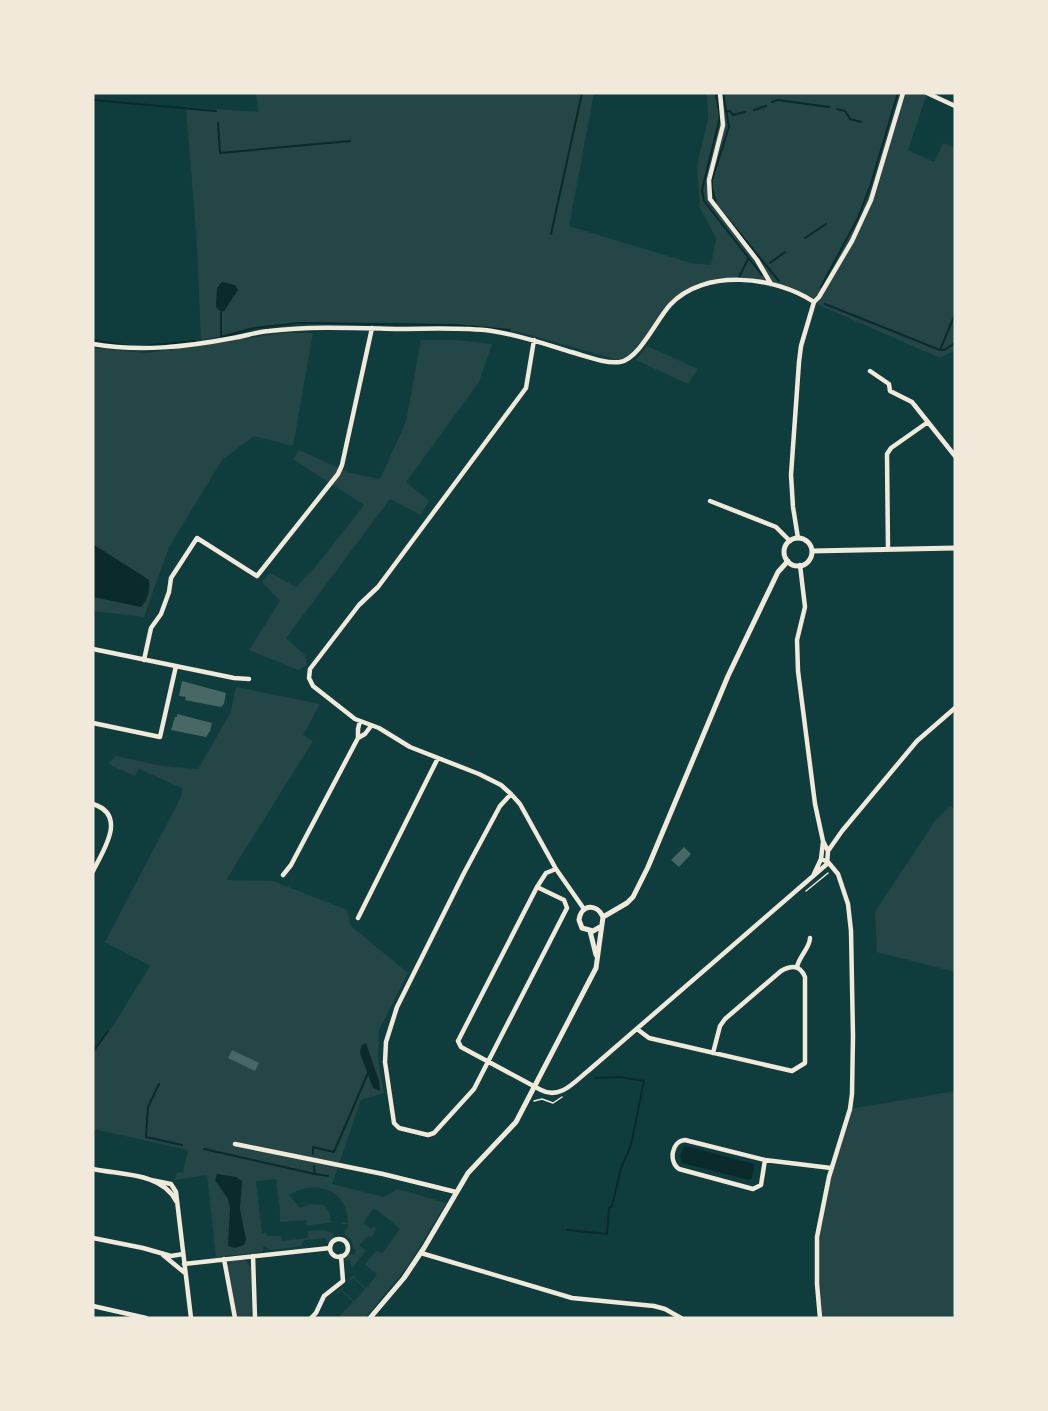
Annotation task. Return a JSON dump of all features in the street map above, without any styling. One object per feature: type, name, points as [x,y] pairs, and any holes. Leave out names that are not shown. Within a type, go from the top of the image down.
[{"type":"street","points":[[720,93],[723,125],[709,180],[710,199],[757,260],[771,284]]},
{"type":"street","points":[[798,538],[791,475],[801,346],[814,302],[819,297],[863,217],[878,179],[903,93]]},
{"type":"street","points":[[927,93],[955,106]]},
{"type":"street","points":[[93,344],[150,349],[205,343],[268,331],[372,328],[491,331],[534,340],[584,356],[622,361],[634,355],[670,305],[682,294],[701,285],[723,281],[757,281],[794,292],[814,302]]},
{"type":"street","points":[[144,660],[151,628],[161,614],[169,592],[171,578],[197,538],[257,576],[338,474],[342,465],[372,328]]},
{"type":"street","points":[[534,340],[526,388],[378,587],[360,605],[310,669],[309,678],[313,686],[346,714],[360,722],[379,728],[410,747],[501,785],[519,804],[556,869],[584,909]]},
{"type":"street","points":[[870,371],[889,384],[890,391],[912,402],[955,456]]},
{"type":"street","points":[[888,549],[887,454],[891,448],[928,422]]},
{"type":"street","points":[[710,501],[776,527],[789,541]]},
{"type":"street","points":[[798,538],[808,542],[812,551],[807,562],[800,565],[788,561],[784,552],[789,541],[798,538]]},
{"type":"street","points":[[812,551],[955,548]]},
{"type":"street","points":[[370,1318],[404,1278],[473,1167],[516,1122],[597,962],[603,917],[623,907],[633,897],[660,842],[728,676],[778,572],[788,561]]},
{"type":"street","points":[[556,869],[546,873],[537,887],[458,1043],[461,1047],[549,1094],[562,1092],[824,868],[828,862],[828,851],[815,804],[798,671],[797,640],[805,607],[800,565]]},
{"type":"street","points":[[93,649],[234,678],[249,678]]},
{"type":"street","points":[[93,723],[160,737],[176,666]]},
{"type":"street","points":[[828,851],[837,837],[917,741],[955,708]]},
{"type":"street","points":[[358,738],[357,729],[360,722]]},
{"type":"street","points":[[283,875],[291,865],[358,738],[365,734],[371,726]]},
{"type":"street","points":[[357,918],[438,758]]},
{"type":"street","points":[[511,794],[500,806],[459,883],[394,1015],[384,1053],[392,1118],[396,1126],[428,1135],[435,1133],[470,1094],[568,905],[564,900],[537,887]]},
{"type":"street","points":[[93,804],[105,812],[111,826],[109,839],[93,871]]},
{"type":"street","points":[[824,841],[832,841],[837,837]]},
{"type":"street","points":[[811,879],[821,859],[824,841]]},
{"type":"street","points":[[820,1318],[816,1245],[831,1168],[852,1094],[851,931],[845,891],[838,874],[828,862],[821,859]]},
{"type":"street","points":[[600,927],[590,931],[582,927],[579,914],[591,907],[596,908],[603,917]]},
{"type":"street","points":[[590,931],[597,962]]},
{"type":"street","points":[[797,967],[798,959],[810,943],[810,938]]},
{"type":"street","points":[[637,1029],[649,1038],[713,1053],[792,1071],[805,1064],[805,977],[802,970],[789,967],[781,971],[725,1018],[720,1026],[713,1053]]},
{"type":"street","points":[[765,1160],[761,1185],[753,1189],[679,1169],[672,1160],[676,1144],[680,1140],[685,1140],[765,1160],[831,1168]]},
{"type":"street","points":[[235,1144],[383,1174],[456,1192]]},
{"type":"street","points":[[93,1168],[171,1184],[176,1192],[191,1318]]},
{"type":"street","points":[[151,1180],[166,1189],[174,1197],[178,1207]]},
{"type":"street","points":[[93,1238],[171,1256],[183,1254]]},
{"type":"street","points":[[311,1318],[324,1296],[343,1281],[341,1256],[348,1249],[345,1241],[335,1240],[330,1248]]},
{"type":"street","points":[[184,1264],[330,1248]]},
{"type":"street","points":[[330,1248],[334,1254],[341,1256]]},
{"type":"street","points":[[421,1252],[430,1257],[572,1298],[654,1305],[681,1318]]},
{"type":"street","points":[[161,1254],[186,1273]]},
{"type":"street","points":[[253,1256],[255,1318]]},
{"type":"street","points":[[224,1259],[226,1280],[235,1318]]},
{"type":"street","points":[[93,1306],[146,1318]]},
{"type":"shaded area","points":[[256,93],[594,93],[569,226],[691,263],[711,265],[716,238],[700,208],[697,166],[708,119],[707,93],[927,93],[908,150],[934,162],[943,143],[955,148],[955,350],[940,358],[771,284],[732,281],[701,285],[682,294],[670,305],[634,355],[622,361],[520,332],[455,325],[295,325],[268,327],[201,340],[197,244],[186,107],[258,112]]},
{"type":"shaded area","points":[[222,282],[235,285],[238,290],[221,312],[216,307],[217,288]]},
{"type":"shaded area","points":[[282,333],[313,333],[293,446],[254,436],[222,460],[169,547],[144,617],[93,611],[93,348],[147,353]]},
{"type":"shaded area","points":[[421,340],[457,340],[492,344],[479,382],[406,482],[429,501],[421,515],[390,499],[286,638],[305,655],[307,665],[298,670],[249,650],[280,601],[262,582],[270,573],[296,587],[317,565],[364,505],[293,459],[299,450],[350,473],[380,479],[406,422]]},
{"type":"shaded area","points":[[647,346],[698,369],[688,384],[636,360]]},
{"type":"shaded area","points":[[93,544],[149,580],[148,595],[141,607],[93,597]]},
{"type":"shaded area","points":[[236,687],[320,704],[303,735],[313,741],[226,880],[273,881],[347,910],[351,926],[408,973],[379,1030],[378,1059],[384,1093],[361,1100],[332,1184],[384,1197],[398,1189],[446,1203],[408,1266],[365,1318],[338,1318],[353,1302],[341,1291],[337,1295],[337,1292],[345,1286],[342,1290],[354,1301],[365,1289],[353,1278],[349,1282],[350,1278],[355,1274],[354,1277],[366,1288],[377,1275],[365,1264],[377,1250],[382,1254],[400,1229],[377,1210],[373,1209],[363,1223],[371,1229],[373,1227],[377,1229],[371,1237],[368,1236],[359,1245],[366,1251],[352,1268],[350,1260],[345,1261],[345,1259],[349,1254],[355,1255],[356,1250],[352,1241],[344,1233],[348,1229],[348,1224],[342,1224],[342,1222],[348,1223],[347,1211],[336,1195],[328,1190],[309,1188],[289,1195],[300,1208],[311,1204],[323,1205],[329,1211],[331,1221],[335,1222],[307,1226],[306,1220],[280,1222],[276,1179],[256,1181],[262,1234],[281,1236],[282,1241],[308,1238],[308,1231],[324,1230],[333,1233],[334,1237],[328,1244],[326,1238],[304,1240],[301,1246],[271,1250],[263,1246],[263,1252],[216,1257],[207,1175],[174,1180],[177,1173],[183,1172],[188,1150],[93,1129],[93,1052],[111,1029],[150,966],[105,942],[181,797],[182,788],[139,769],[135,776],[108,764],[116,756],[162,766],[198,769],[231,712]]},
{"type":"shaded area","points":[[950,806],[955,809],[955,972],[877,952],[875,912],[935,821]]},
{"type":"shaded area","points":[[366,1043],[379,1081],[380,1091],[373,1088],[360,1053],[361,1046]]},
{"type":"shaded area","points":[[955,1091],[955,1318],[820,1318],[816,1245],[821,1215],[850,1109]]},
{"type":"shaded area","points":[[686,1146],[754,1164],[752,1179],[682,1163],[680,1156]]},
{"type":"shaded area","points":[[217,1174],[236,1177],[242,1181],[240,1209],[246,1240],[244,1245],[235,1248],[228,1246],[230,1208],[228,1199],[215,1180]]},
{"type":"shaded area","points":[[244,1260],[251,1268],[252,1308],[250,1318],[237,1318],[227,1266],[232,1261]]},
{"type":"building","points":[[182,681],[226,693],[224,704],[221,707],[185,700],[186,697],[179,696]]},
{"type":"building","points":[[177,714],[212,723],[210,731],[206,737],[171,730]]},
{"type":"building","points":[[684,847],[691,854],[679,867],[671,860]]},
{"type":"building","points":[[232,1050],[259,1063],[255,1071],[228,1058]]},
{"type":"waterway","points":[[551,234],[582,93]]},
{"type":"waterway","points":[[716,93],[720,117],[702,190],[704,201],[762,275]]},
{"type":"waterway","points":[[716,203],[712,180],[729,127],[723,93]]},
{"type":"waterway","points":[[821,287],[858,218],[870,187],[898,93]]},
{"type":"waterway","points":[[93,100],[216,111]]},
{"type":"waterway","points":[[772,102],[778,100],[829,107]]},
{"type":"waterway","points":[[754,110],[766,106]]},
{"type":"waterway","points":[[837,109],[845,111],[850,119],[861,122]]},
{"type":"waterway","points":[[727,111],[733,115],[745,112]]},
{"type":"waterway","points":[[218,123],[220,153],[350,141]]},
{"type":"waterway","points":[[719,208],[779,281]]},
{"type":"waterway","points":[[805,238],[826,224]]},
{"type":"waterway","points":[[770,263],[785,252]]},
{"type":"waterway","points":[[739,277],[748,259]]},
{"type":"waterway","points":[[825,304],[940,350],[955,343]]},
{"type":"waterway","points":[[221,312],[221,337],[254,328],[300,323],[455,325],[510,330]]},
{"type":"waterway","points":[[940,350],[955,314]]},
{"type":"waterway","points":[[93,340],[129,346]]},
{"type":"waterway","points":[[143,346],[195,341]]},
{"type":"waterway","points":[[93,1052],[108,1031]]},
{"type":"waterway","points":[[313,1154],[313,1147],[334,1152],[368,1073]]},
{"type":"waterway","points":[[567,1230],[607,1234],[609,1208],[612,1206],[621,1168],[631,1145],[644,1081],[620,1077],[595,1078]]},
{"type":"waterway","points":[[159,1084],[148,1107],[146,1137],[182,1145]]},
{"type":"waterway","points":[[204,1149],[315,1174],[314,1166]]},
{"type":"waterway","points":[[315,1174],[328,1176]]}]
